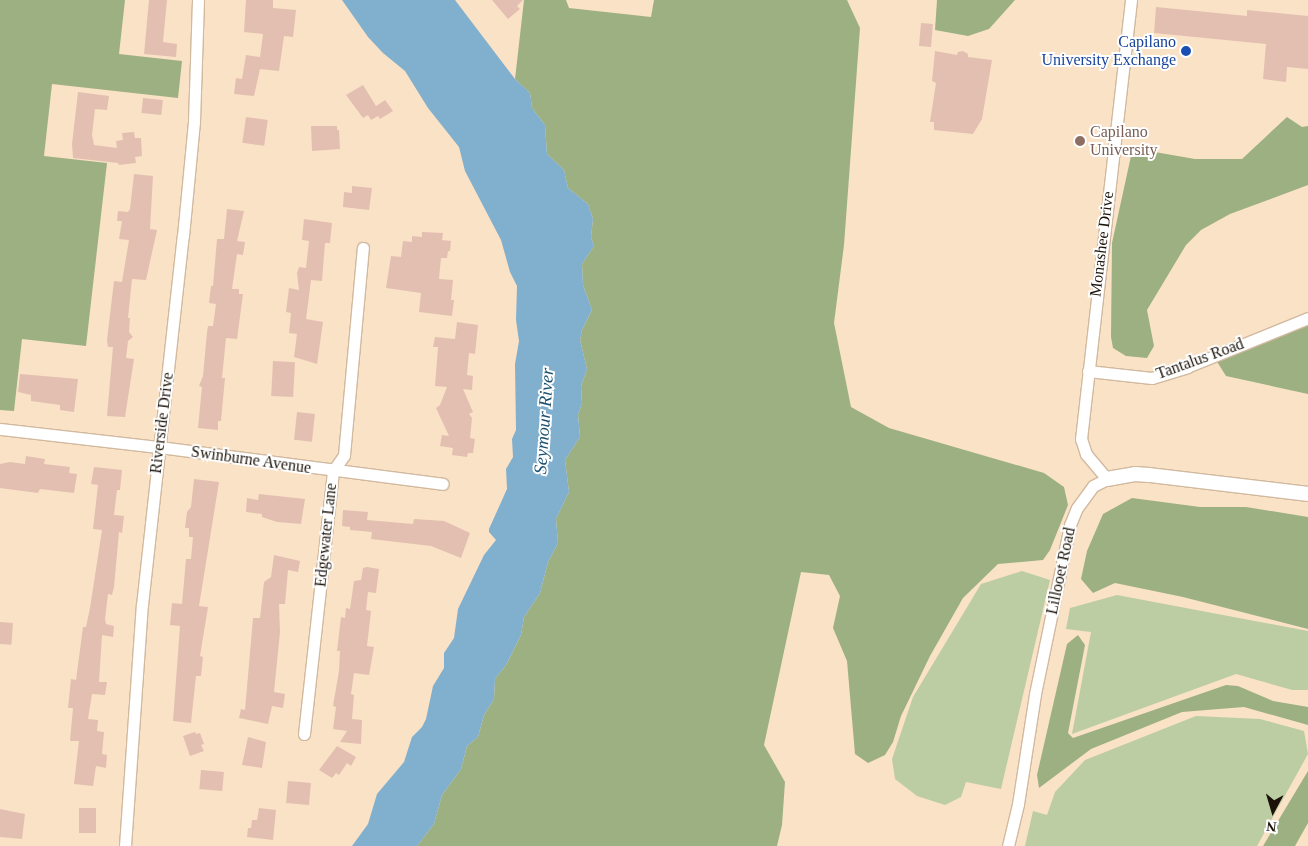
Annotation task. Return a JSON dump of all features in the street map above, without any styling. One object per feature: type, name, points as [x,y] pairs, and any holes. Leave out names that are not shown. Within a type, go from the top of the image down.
[{"type":"street","name":"Riverside Drive","points":[[125,846],[142,605],[194,121],[198,0]]},
{"type":"street","name":"Monashee Drive","points":[[1107,479],[1093,465],[1082,448],[1081,439],[1131,0]]},
{"type":"street","name":"Edgewater Lane","points":[[304,734],[333,471],[344,455],[363,248]]},
{"type":"street","name":"Tantalus Road","points":[[1088,371],[1152,378],[1187,367],[1308,318]]},
{"type":"street","name":"Swinburne Avenue","points":[[0,429],[158,447],[443,484]]},
{"type":"street","name":"Lillooet Road","points":[[1008,846],[1018,804],[1035,694],[1070,525],[1077,508],[1094,486],[1107,479],[1135,474],[1308,494]]},
{"type":"green space","points":[[0,0],[125,0],[119,54],[182,61],[178,98],[52,84],[44,156],[107,163],[86,346],[22,339],[14,411],[0,410]]},
{"type":"green space","points":[[524,0],[566,0],[569,8],[651,17],[654,0],[847,0],[860,28],[844,245],[834,323],[851,407],[889,428],[1044,473],[1064,487],[1068,505],[1050,550],[1043,560],[998,564],[963,598],[930,656],[901,716],[893,742],[885,755],[868,763],[855,754],[847,661],[833,628],[840,596],[829,575],[801,572],[764,745],[785,782],[782,825],[777,846],[417,846],[434,824],[442,795],[461,769],[467,746],[478,737],[484,715],[494,699],[495,679],[506,665],[521,635],[524,617],[540,593],[548,562],[558,543],[556,519],[569,492],[565,460],[580,437],[578,415],[582,403],[581,386],[587,369],[580,340],[582,330],[592,310],[583,285],[582,264],[594,246],[591,237],[593,219],[588,204],[568,188],[564,170],[547,154],[545,125],[532,108],[530,93],[515,79]]},
{"type":"green space","points":[[937,0],[1015,0],[989,29],[968,36],[935,30]]},
{"type":"green space","points":[[1287,117],[1302,127],[1308,126],[1308,185],[1230,214],[1201,230],[1186,245],[1147,310],[1154,346],[1147,358],[1126,356],[1113,348],[1111,337],[1112,243],[1131,156],[1149,151],[1195,159],[1242,159]]},
{"type":"green space","points":[[1308,323],[1308,394],[1226,376],[1216,360]]},
{"type":"green space","points":[[1132,498],[1200,507],[1246,507],[1308,517],[1308,629],[1183,597],[1115,583],[1093,593],[1081,579],[1087,551],[1103,514]]},
{"type":"green space","points":[[1022,571],[1050,580],[1001,789],[966,782],[961,797],[945,805],[917,796],[895,779],[892,759],[913,697],[981,584]]},
{"type":"green space","points":[[1117,595],[1308,631],[1308,690],[1292,690],[1236,674],[1072,734],[1091,632],[1066,629],[1070,608]]},
{"type":"green space","points":[[1078,635],[1085,645],[1068,733],[1073,738],[1226,685],[1238,686],[1273,701],[1308,707],[1308,725],[1244,707],[1182,712],[1091,749],[1039,788],[1037,775],[1067,644]]},
{"type":"green space","points":[[1196,716],[1260,719],[1304,731],[1308,754],[1257,846],[1025,846],[1033,811],[1047,815],[1055,792],[1085,760]]},
{"type":"green space","points":[[1308,771],[1308,823],[1295,846],[1263,846]]},
{"type":"water","name":"Seymour River","points":[[342,0],[455,0],[515,79],[530,93],[532,108],[545,125],[547,154],[564,170],[568,188],[588,204],[593,219],[591,237],[594,246],[582,264],[583,285],[592,310],[582,330],[580,340],[587,369],[581,386],[582,403],[578,415],[580,437],[565,460],[569,492],[556,519],[558,543],[548,562],[540,593],[524,617],[521,635],[506,665],[495,679],[494,699],[484,715],[478,737],[467,746],[461,769],[442,795],[434,824],[417,846],[352,846],[368,824],[377,794],[404,762],[412,737],[422,727],[426,719],[433,686],[444,668],[444,653],[454,638],[458,609],[484,555],[496,540],[489,532],[489,529],[507,489],[506,469],[513,457],[512,439],[516,430],[515,364],[519,341],[516,320],[517,286],[510,272],[501,240],[465,171],[459,147],[428,108],[405,71],[383,53],[368,37]]},
{"type":"building","points":[[149,0],[167,0],[163,42],[177,44],[176,57],[144,54]]},
{"type":"building","points":[[246,0],[273,0],[273,8],[296,10],[293,37],[284,36],[279,71],[260,69],[254,96],[234,94],[236,78],[242,79],[246,55],[260,57],[263,34],[244,32]]},
{"type":"building","points":[[492,0],[523,0],[517,6],[520,9],[508,19]]},
{"type":"building","points":[[1156,7],[1247,16],[1247,10],[1308,16],[1308,69],[1287,67],[1286,82],[1263,79],[1266,44],[1154,33]]},
{"type":"building","points":[[921,23],[933,24],[931,47],[919,46]]},
{"type":"building","points":[[935,51],[957,55],[958,52],[963,51],[968,54],[968,57],[992,60],[982,119],[973,134],[934,130],[934,122],[930,122],[936,83],[932,81]]},
{"type":"building","points":[[363,85],[376,106],[385,100],[393,111],[380,119],[378,116],[371,120],[368,115],[363,118],[346,95]]},
{"type":"building","points":[[78,92],[109,96],[107,110],[95,109],[92,135],[94,145],[117,148],[116,141],[123,140],[122,133],[134,132],[135,138],[141,138],[142,156],[135,157],[136,163],[119,165],[118,163],[73,158],[72,144]]},
{"type":"building","points":[[143,98],[163,100],[161,115],[141,113]]},
{"type":"building","points":[[246,117],[268,120],[264,146],[242,143]]},
{"type":"building","points":[[311,126],[337,126],[340,149],[312,151]]},
{"type":"building","points":[[134,174],[153,176],[150,229],[157,230],[146,280],[132,279],[128,318],[130,318],[129,332],[133,337],[128,341],[126,358],[134,359],[125,417],[107,416],[113,347],[108,347],[107,340],[114,281],[122,282],[129,240],[119,239],[122,221],[117,221],[118,211],[128,212],[130,209]]},
{"type":"building","points":[[352,186],[372,188],[369,210],[343,207],[344,192],[352,193]]},
{"type":"building","points":[[227,209],[244,211],[237,241],[245,242],[243,255],[237,254],[232,289],[239,289],[239,294],[243,294],[237,339],[226,338],[222,378],[225,378],[221,421],[218,421],[218,430],[198,428],[202,387],[199,386],[203,376],[208,326],[213,326],[216,304],[209,303],[211,286],[213,286],[217,239],[224,239]]},
{"type":"building","points":[[304,219],[332,223],[330,243],[325,243],[322,281],[311,280],[306,319],[323,322],[317,364],[294,357],[297,334],[289,333],[291,313],[286,312],[289,288],[299,290],[297,273],[299,267],[306,268],[309,241],[302,240]]},
{"type":"building","points":[[422,232],[443,233],[442,240],[451,241],[447,258],[441,258],[439,279],[453,280],[451,300],[454,300],[452,316],[419,312],[421,293],[386,288],[391,256],[401,257],[403,241],[412,242],[412,236],[422,237]]},
{"type":"building","points":[[457,322],[478,325],[475,354],[469,353],[467,375],[473,376],[472,390],[463,389],[473,412],[469,414],[472,418],[470,438],[475,439],[473,453],[468,453],[467,457],[452,455],[453,448],[440,446],[442,435],[449,436],[436,408],[440,405],[447,387],[435,386],[438,347],[433,347],[435,337],[455,339]]},
{"type":"building","points":[[273,361],[295,362],[293,397],[271,396]]},
{"type":"building","points":[[20,374],[78,379],[74,412],[60,410],[60,405],[31,401],[31,395],[18,392]]},
{"type":"building","points":[[297,412],[315,414],[312,442],[294,440]]},
{"type":"building","points":[[26,456],[45,459],[44,464],[70,467],[69,473],[77,474],[74,493],[40,489],[38,493],[0,488],[0,464],[10,462],[25,464]]},
{"type":"building","points":[[94,467],[122,470],[120,490],[117,490],[114,515],[124,516],[122,533],[119,532],[114,587],[112,595],[108,594],[105,619],[106,624],[114,626],[113,637],[102,635],[99,682],[107,682],[105,695],[92,694],[88,719],[98,720],[97,731],[104,732],[102,754],[107,755],[106,768],[96,766],[93,786],[74,784],[79,741],[70,741],[73,708],[68,708],[71,679],[76,680],[83,627],[86,627],[90,608],[102,530],[93,529],[98,485],[91,484]]},
{"type":"building","points":[[194,479],[219,482],[199,606],[208,607],[200,656],[203,657],[201,676],[196,676],[191,723],[173,721],[180,626],[170,625],[172,603],[182,604],[186,559],[191,559],[193,537],[189,537],[189,528],[185,528],[187,512],[191,507]]},
{"type":"building","points":[[259,494],[305,499],[301,524],[277,522],[262,517],[262,514],[246,512],[247,498],[258,500]]},
{"type":"building","points":[[343,510],[368,512],[367,520],[413,524],[414,519],[444,521],[470,533],[461,558],[431,546],[371,539],[372,532],[350,530],[350,527],[342,526]]},
{"type":"building","points":[[274,555],[300,561],[298,572],[288,570],[285,604],[279,604],[280,632],[274,692],[285,694],[283,708],[272,706],[268,724],[239,718],[241,709],[245,710],[253,618],[260,618],[264,582],[271,577]]},
{"type":"building","points":[[363,568],[379,569],[376,593],[368,592],[366,610],[371,611],[367,646],[374,647],[369,675],[354,673],[351,694],[354,695],[352,719],[362,720],[361,744],[340,742],[347,731],[333,729],[336,707],[333,706],[339,671],[340,651],[337,651],[341,617],[345,618],[346,608],[350,609],[354,581],[361,580]]},
{"type":"building","points":[[0,622],[13,623],[11,645],[0,644]]},
{"type":"building","points":[[195,732],[196,734],[200,733],[204,744],[201,745],[204,751],[190,756],[183,736]]},
{"type":"building","points":[[248,737],[266,742],[262,768],[242,765]]},
{"type":"building","points":[[337,746],[356,757],[351,766],[347,763],[339,775],[336,773],[332,778],[319,770]]},
{"type":"building","points":[[201,770],[224,772],[222,791],[199,789]]},
{"type":"building","points":[[288,781],[311,783],[309,805],[286,803]]},
{"type":"building","points":[[79,808],[96,808],[96,833],[79,833]]},
{"type":"building","points":[[259,808],[276,810],[273,840],[247,837],[248,828],[251,828],[252,820],[257,820]]},
{"type":"building","points":[[0,809],[25,814],[22,839],[0,837]]},
{"type":"place","name":"Capilano University Exchange","points":[[1186,51]]},
{"type":"place","name":"Capilano University","points":[[1080,141]]}]
